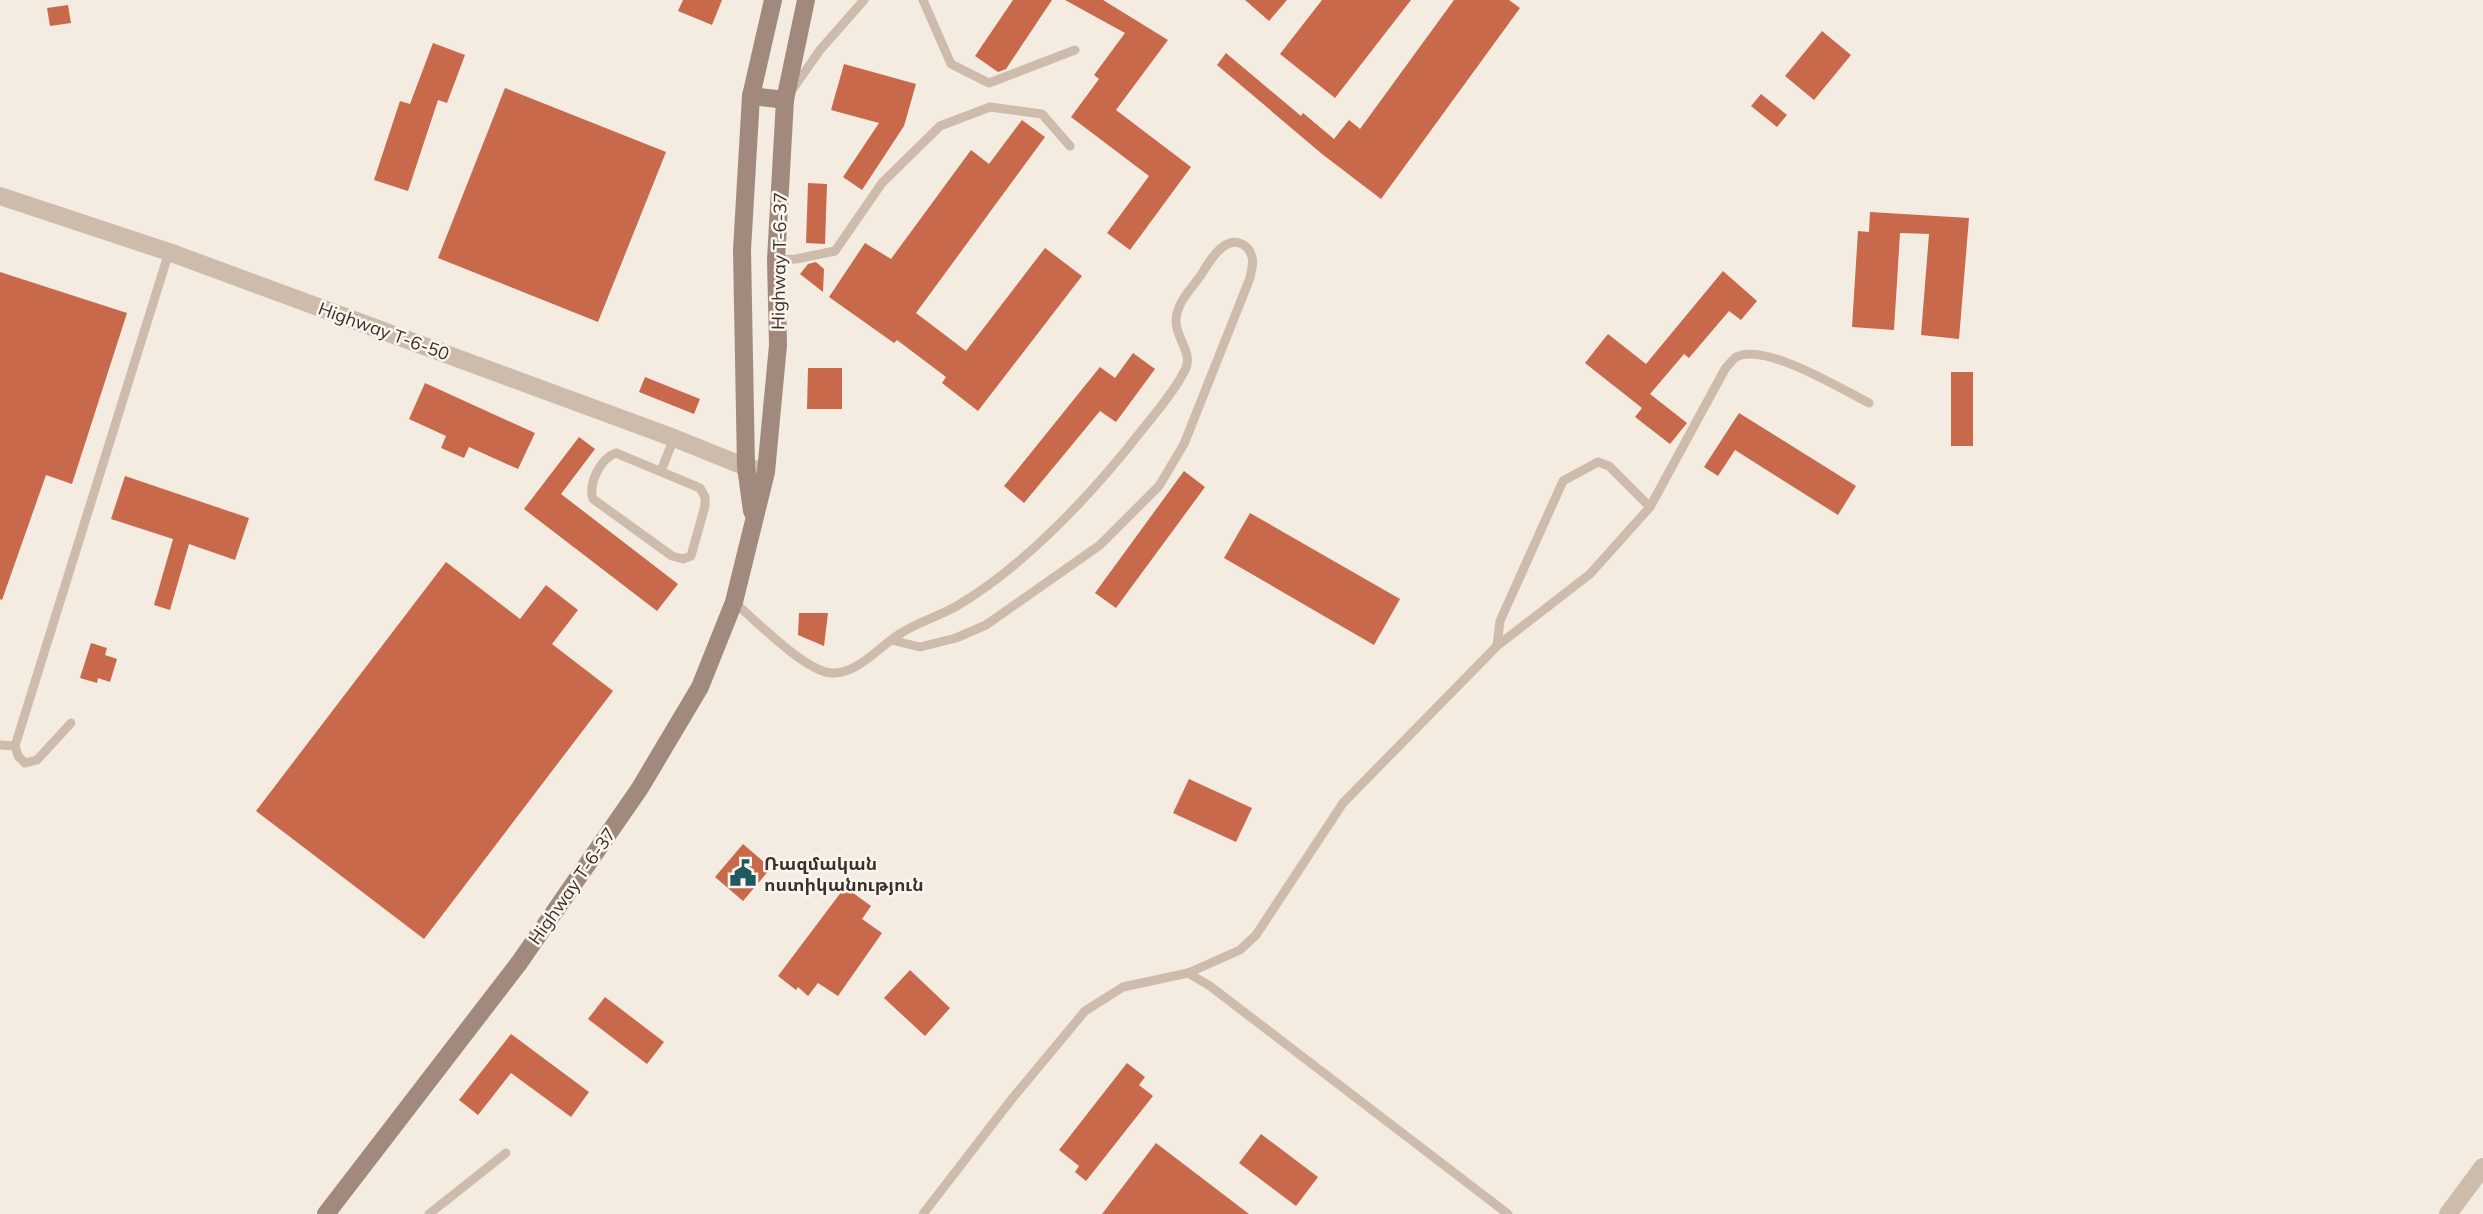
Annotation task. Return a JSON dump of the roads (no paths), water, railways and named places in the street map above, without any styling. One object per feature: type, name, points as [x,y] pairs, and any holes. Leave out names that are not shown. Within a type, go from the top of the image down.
[{"type":"main road","name":"Highway T-6-37","points":[[753,523],[746,467],[742,250],[751,96],[773,0]]},
{"type":"main road","name":"Highway T-6-37","points":[[326,1214],[519,963],[640,788],[700,687],[734,602],[766,472],[778,345],[776,260],[785,100],[806,0]]},
{"type":"main road","points":[[751,96],[785,100]]},
{"type":"street","name":"Highway T-6-50","points":[[0,196],[169,251],[746,467],[766,472]]},
{"type":"street","points":[[2448,1214],[2483,1167]]},
{"type":"lane","points":[[785,100],[820,50],[864,0]]},
{"type":"lane","points":[[923,0],[951,64],[989,83],[1075,50]]},
{"type":"lane","points":[[776,260],[835,251],[882,183],[940,126],[990,107],[1042,114],[1070,146]]},
{"type":"lane","points":[[734,602],[816,670],[849,672],[900,633],[955,607],[1022,560],[1116,464],[1168,397],[1187,367],[1188,360],[1177,333],[1175,321],[1178,306],[1216,253],[1225,245],[1235,242],[1243,244],[1252,255],[1250,278],[1188,434],[1159,486],[1100,545],[986,625],[956,638],[920,648],[891,640]]},
{"type":"lane","points":[[71,723],[37,760],[25,762],[18,756],[15,746],[169,251]]},
{"type":"lane","points":[[923,1214],[1084,1010],[1123,988],[1188,973],[1240,950],[1256,935],[1343,803],[1497,646],[1590,574],[1650,507],[1724,369],[1737,357],[1760,355],[1787,362],[1869,403]]},
{"type":"lane","points":[[662,471],[674,438]]},
{"type":"lane","points":[[616,453],[662,471],[700,488],[705,497],[691,556],[683,559],[672,556],[593,499],[590,491],[593,480],[609,456],[616,453]]},
{"type":"lane","points":[[1497,646],[1500,621],[1563,481],[1598,462],[1609,466],[1650,507]]},
{"type":"lane","points":[[0,745],[15,746]]},
{"type":"lane","points":[[1188,973],[1210,986],[1508,1214]]},
{"type":"lane","points":[[429,1214],[506,1153]]},
{"type":"lane","points":[[338,1214],[341,1195]]},
{"type":"place","name":"Ռազմական ոստիկանություն","points":[[743,873]]}]
